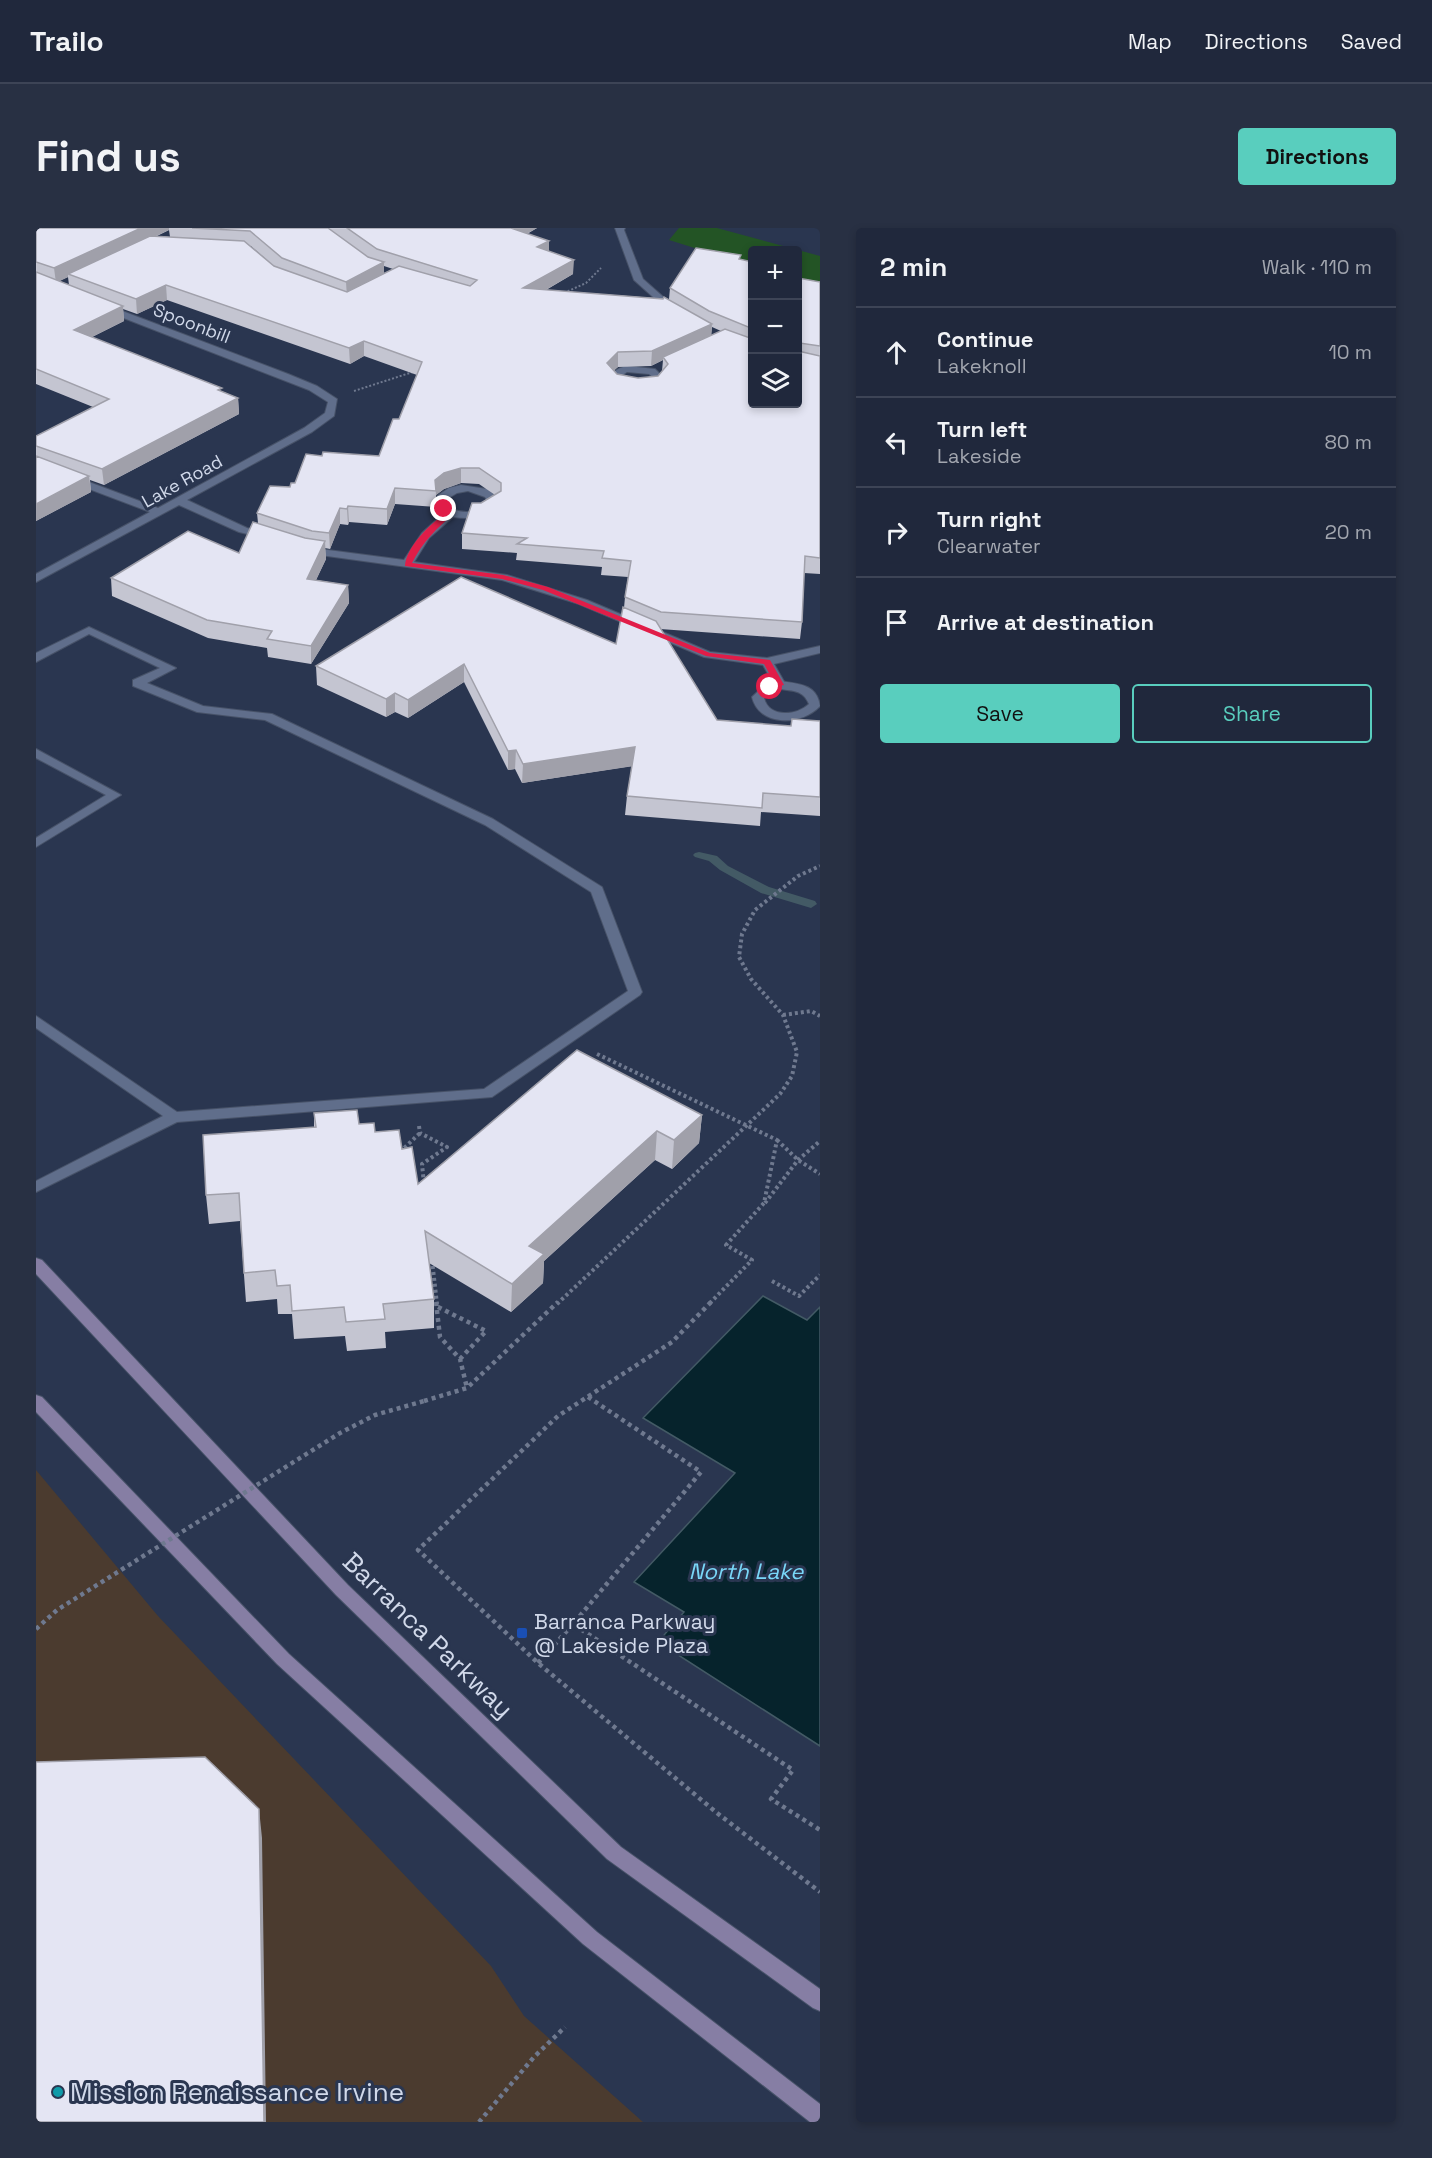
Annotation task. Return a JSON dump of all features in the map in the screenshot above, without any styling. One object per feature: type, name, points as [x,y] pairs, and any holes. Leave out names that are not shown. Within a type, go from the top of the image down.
[{"type":"main road","name":"Barranca Parkway","points":[[36,1264],[342,1590],[614,1853],[820,2001]]},
{"type":"main road","points":[[36,1401],[291,1667],[590,1938],[820,2117]]},
{"type":"street","points":[[620,229],[639,280],[669,308],[687,318]]},
{"type":"street","name":"Spoonbill","points":[[100,306],[285,376],[313,388],[333,401]]},
{"type":"street","name":"Lake Road","points":[[36,579],[308,430],[330,414],[333,401]]},
{"type":"street","points":[[36,465],[159,512]]},
{"type":"street","points":[[180,501],[243,530],[276,541]]},
{"type":"street","points":[[407,565],[416,547],[437,522],[451,513]]},
{"type":"street","points":[[298,548],[503,577],[546,588],[708,655],[767,662],[820,649]]},
{"type":"street","points":[[36,658],[89,630],[170,668],[137,683],[201,709],[268,717],[489,822],[597,890],[635,992],[487,1094],[174,1117],[36,1187]]},
{"type":"street","points":[[767,662],[780,685]]},
{"type":"street","points":[[36,753],[115,795],[36,843]]},
{"type":"street","points":[[36,1021],[174,1117]]},
{"type":"path","points":[[556,298],[586,283],[602,270],[597,252],[620,229]]},
{"type":"path","points":[[333,401],[384,380],[423,369]]},
{"type":"path","points":[[36,1629],[57,1610],[340,1433],[375,1415],[467,1388],[780,1094],[792,1076],[797,1052],[783,1015],[751,979],[739,957],[742,934],[760,906],[792,882],[820,866]]},
{"type":"path","points":[[783,1015],[810,1011],[820,1016]]},
{"type":"path","points":[[567,1040],[777,1140],[798,1160],[820,1174]]},
{"type":"path","points":[[416,1100],[420,1133]]},
{"type":"path","points":[[407,1155],[399,1151],[420,1133]]},
{"type":"path","points":[[420,1133],[447,1147],[422,1164]]},
{"type":"path","points":[[764,1203],[777,1140]]},
{"type":"path","points":[[820,1141],[798,1160],[764,1203],[726,1245],[752,1260],[672,1342],[558,1416],[418,1550],[538,1663],[717,1813],[820,1892]]},
{"type":"path","points":[[414,1160],[422,1164]]},
{"type":"path","points":[[422,1164],[424,1186]]},
{"type":"path","points":[[431,1252],[440,1337],[460,1359],[467,1388]]},
{"type":"path","points":[[772,1281],[799,1296],[820,1275]]},
{"type":"path","points":[[437,1307],[486,1331],[460,1359]]},
{"type":"path","points":[[538,1663],[701,1472],[588,1397]]},
{"type":"path","points":[[573,1624],[793,1770],[771,1799],[820,1830]]},
{"type":"path","points":[[479,2122],[534,2057],[565,2027]]},
{"type":"shaded area","points":[[36,1470],[158,1616],[491,1966],[524,2016],[643,2122],[36,2122]]},
{"type":"green space","points":[[679,228],[717,228],[783,246],[748,246],[748,265],[669,240]]},
{"type":"green space","points":[[802,251],[820,256],[820,288],[802,282]]},
{"type":"water","name":"North Lake","points":[[763,1296],[807,1320],[820,1307],[820,1746],[658,1642],[684,1612],[634,1582],[735,1473],[643,1418]]},
{"type":"building","points":[[36,228],[141,228],[54,268],[36,262]]},
{"type":"building","points":[[192,228],[328,228],[368,257],[384,262],[346,282],[282,258],[250,231]]},
{"type":"building","points":[[347,228],[511,228],[549,241],[537,247],[574,260],[523,288],[663,299],[664,297],[712,324],[652,351],[618,352],[607,363],[617,374],[638,378],[658,376],[668,364],[663,357],[725,329],[748,337],[748,408],[802,408],[802,352],[820,356],[820,558],[805,556],[802,622],[661,612],[625,597],[631,561],[602,558],[604,551],[517,544],[527,538],[462,533],[472,503],[481,503],[501,491],[501,483],[479,468],[461,468],[444,473],[435,480],[436,491],[395,488],[387,509],[348,506],[347,509],[340,508],[329,533],[312,531],[257,513],[270,486],[290,487],[291,483],[295,483],[306,454],[322,456],[323,452],[379,456],[393,419],[399,419],[422,362],[364,341],[349,348],[166,285],[136,299],[68,274],[150,236],[244,241],[274,266],[347,292],[399,266],[470,286],[477,280],[377,249]]},
{"type":"building","points":[[696,248],[741,255],[739,259],[748,261],[748,327],[709,311],[670,288]]},
{"type":"building","points":[[36,272],[123,306],[74,330],[222,388],[218,390],[238,398],[102,469],[36,446],[36,436],[109,399],[36,369]]},
{"type":"building","points":[[802,279],[820,282],[820,346],[802,343]]},
{"type":"building","points":[[36,456],[89,476],[36,504]]},
{"type":"building","points":[[253,522],[305,538],[325,541],[307,579],[348,585],[311,646],[267,639],[272,631],[207,620],[111,578],[188,531],[239,553]]},
{"type":"building","points":[[461,577],[616,644],[623,607],[656,621],[717,720],[791,726],[792,719],[820,721],[820,797],[763,793],[762,808],[627,796],[635,747],[523,764],[516,750],[508,751],[464,664],[408,700],[395,693],[386,699],[316,666]]},
{"type":"building","points":[[577,1050],[702,1115],[674,1140],[657,1131],[529,1246],[544,1254],[512,1284],[425,1231],[434,1299],[383,1304],[385,1319],[346,1322],[344,1307],[292,1311],[290,1285],[277,1286],[275,1270],[244,1273],[239,1193],[206,1195],[203,1135],[316,1127],[314,1113],[357,1110],[359,1124],[374,1123],[375,1132],[399,1130],[402,1149],[412,1147],[418,1184]]},
{"type":"building","points":[[205,1757],[259,1809],[264,2122],[36,2122],[36,1762]]},
{"type":"waterway","points":[[699,855],[713,858],[724,868],[765,890],[811,904]]},
{"type":"place","name":"Barranca Parkway @ Lakeside Plaza","points":[[522,1633]]},
{"type":"place","name":"Mission Renaissance Irvine","points":[[58,2092]]},
{"type":"route","points":[[444,509],[451,513],[437,522],[416,547],[407,565],[503,577],[546,588],[708,655],[767,662],[780,685],[770,687]]}]
